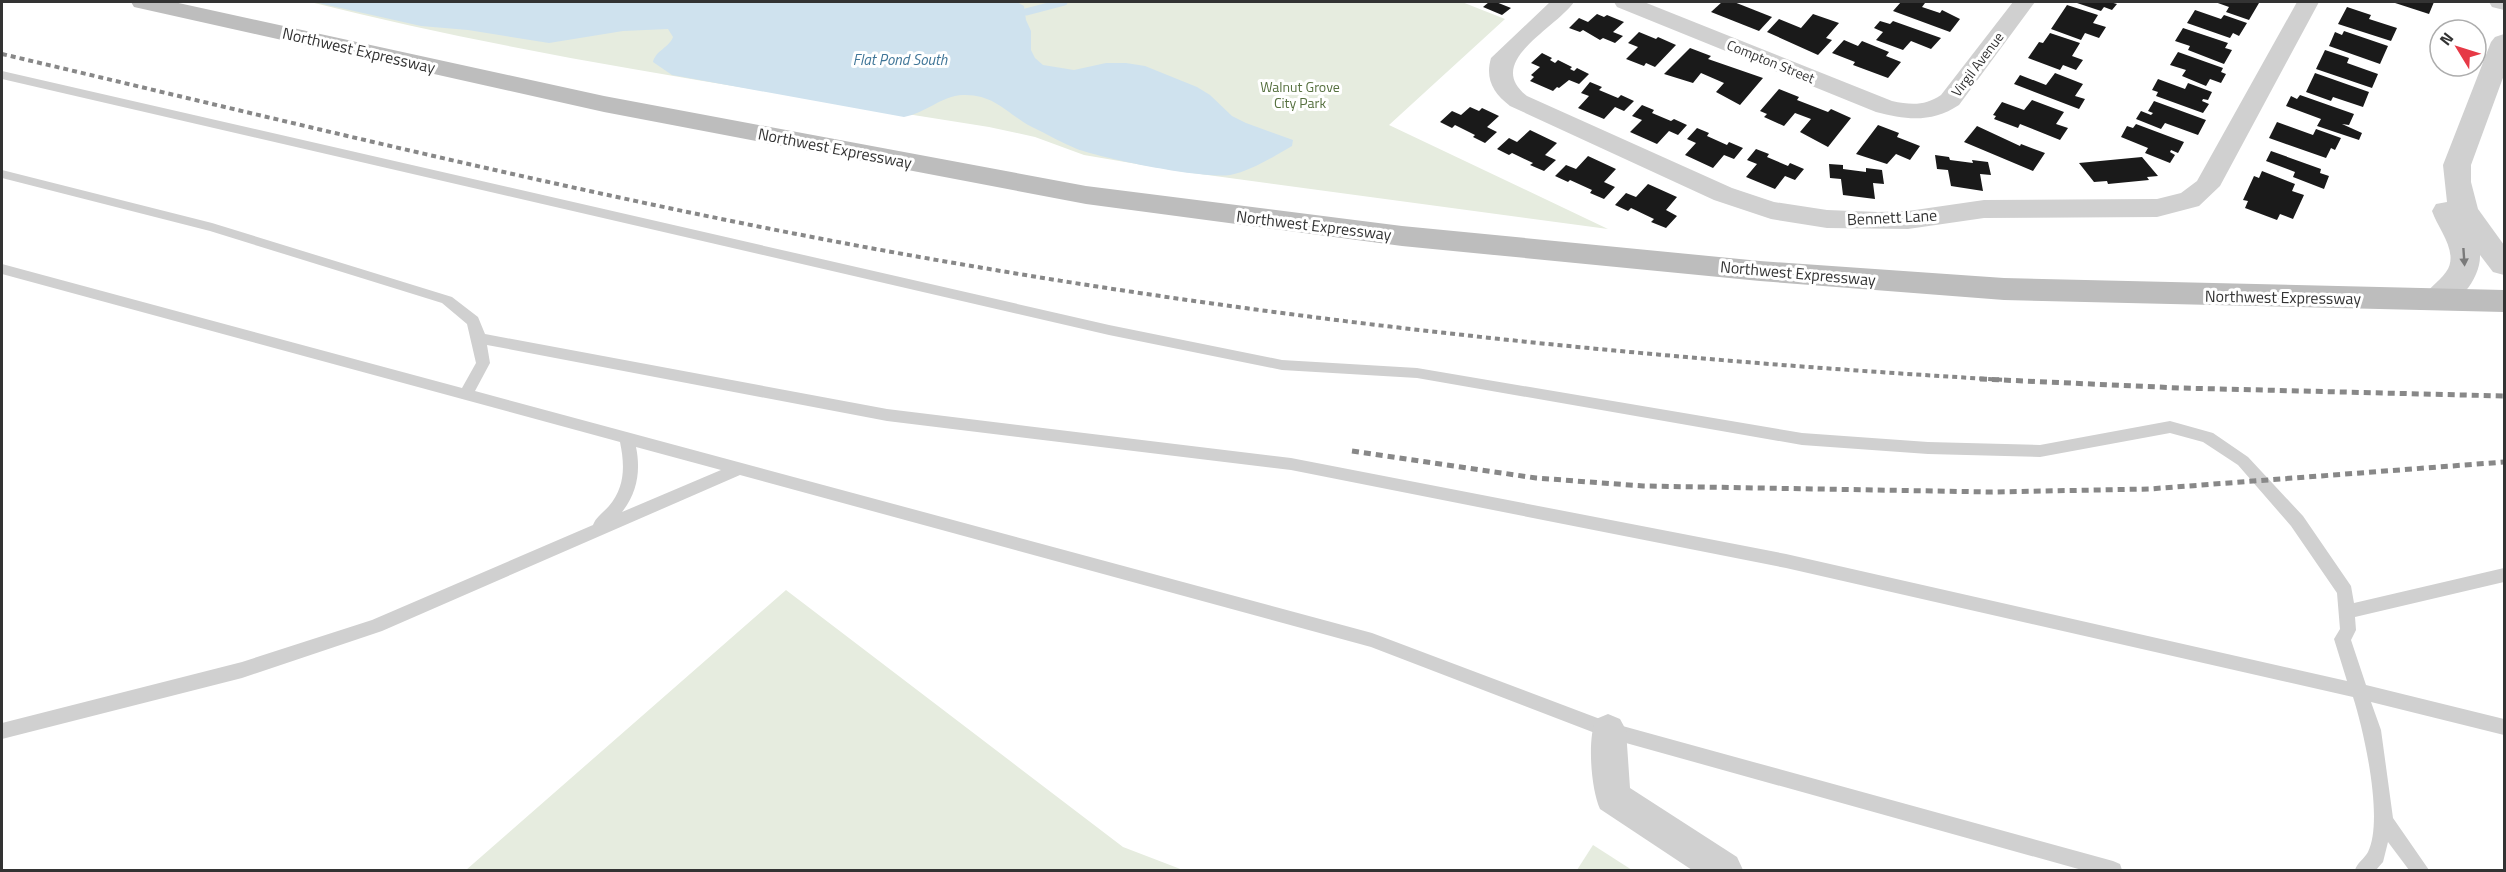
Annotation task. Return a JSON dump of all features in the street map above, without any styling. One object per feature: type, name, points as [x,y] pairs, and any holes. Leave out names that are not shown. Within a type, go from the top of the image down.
[{"type":"main road","name":"Northwest Expressway","points":[[143,2],[604,104],[1086,195],[1391,235],[1760,271],[2004,289],[2505,301]]},
{"type":"street","name":"Bennett Lane","points":[[1563,2],[1503,58],[1499,67],[1500,82],[1511,97],[1534,110],[1741,200],[1799,215],[1827,219],[1878,221],[1984,209],[2157,208],[2190,200],[2207,186],[2308,2]]},
{"type":"street","name":"Compton Street","points":[[1625,2],[1885,107],[1903,112],[1920,112]]},
{"type":"street","name":"Virgil Avenue","points":[[1920,112],[1941,107],[1950,100],[2024,2]]},
{"type":"street","points":[[2505,42],[2457,165],[2456,188],[2469,220],[2505,265]]},
{"type":"street","points":[[2436,300],[2459,278],[2466,261],[2464,250],[2450,225],[2444,201],[2456,188]]},
{"type":"street","points":[[2456,188],[2505,228]]},
{"type":"street","points":[[1608,730],[1613,797],[1724,870]]},
{"type":"lane","points":[[2,75],[954,292],[1109,330],[1282,365],[1417,373],[1802,439],[1928,448],[2040,451],[2170,427],[2208,437],[2243,461],[2297,521],[2345,591],[2348,630],[2342,639],[2372,730],[2384,821],[2376,856],[2364,870]]},
{"type":"lane","points":[[2,174],[212,227],[447,300],[473,321],[479,338],[483,363],[466,394]]},
{"type":"lane","points":[[2,268],[1372,640],[1608,730],[2113,870]]},
{"type":"lane","points":[[479,338],[887,415],[1303,466],[1786,561],[2359,691],[2505,727]]},
{"type":"lane","points":[[590,534],[613,513],[626,497],[632,474],[630,450],[626,437]]},
{"type":"lane","points":[[2,731],[242,670],[376,626],[741,468]]},
{"type":"lane","points":[[2347,612],[2505,575]]},
{"type":"lane","points":[[2384,821],[2420,870]]},
{"type":"green space","name":"Walnut Grove City Park","points":[[310,2],[1462,2],[1505,19],[1389,125],[1608,229],[1178,171],[1084,155],[1035,137],[989,127],[648,72],[478,40]]},
{"type":"green space","points":[[786,590],[1123,847],[1183,870],[466,870]]},
{"type":"green space","points":[[1593,845],[1632,870],[1577,870]]},
{"type":"water","name":"Flat Pond South","points":[[314,2],[1017,2],[1024,6],[1026,20],[1031,31],[1031,50],[1035,58],[1043,65],[1074,70],[1106,63],[1145,66],[1197,87],[1210,95],[1232,116],[1246,123],[1293,140],[1292,146],[1238,173],[1198,174],[1130,163],[1077,149],[1023,122],[992,101],[974,96],[963,95],[948,98],[904,117],[672,75],[653,62],[673,37],[668,29],[623,31],[549,43],[468,30],[421,26]]},
{"type":"building","points":[[1489,2],[1496,2],[1511,8],[1502,15],[1483,7]]},
{"type":"building","points":[[1722,2],[1734,2],[1772,17],[1759,31],[1711,12]]},
{"type":"building","points":[[1901,2],[1925,3],[1922,7],[1940,13],[1942,10],[1960,19],[1950,32],[1893,11]]},
{"type":"building","points":[[2074,2],[2117,4],[2112,10],[2104,7],[2101,11]]},
{"type":"building","points":[[2215,2],[2259,3],[2249,20],[2226,12],[2229,7]]},
{"type":"building","points":[[2392,2],[2434,2],[2429,14]]},
{"type":"building","points":[[2067,5],[2098,15],[2093,23],[2106,27],[2099,38],[2085,33],[2081,40],[2051,29]]},
{"type":"building","points":[[2347,7],[2371,15],[2369,19],[2397,28],[2391,41],[2338,24]]},
{"type":"building","points":[[2195,10],[2221,19],[2224,15],[2247,23],[2239,36],[2233,33],[2230,38],[2187,23]]},
{"type":"building","points":[[1597,14],[1604,17],[1607,15],[1624,22],[1613,32],[1623,36],[1615,43],[1603,38],[1600,40],[1583,30],[1580,32],[1569,28],[1579,18],[1588,22]]},
{"type":"building","points":[[1813,14],[1839,23],[1826,38],[1832,40],[1818,55],[1767,32],[1779,19],[1801,28]]},
{"type":"building","points":[[1880,21],[1890,24],[1893,21],[1941,38],[1931,49],[1911,41],[1903,50],[1876,40],[1883,32],[1874,28]]},
{"type":"building","points":[[2183,28],[2228,43],[2225,48],[2232,50],[2224,64],[2188,50],[2190,46],[2175,41]]},
{"type":"building","points":[[2344,31],[2388,46],[2380,64],[2329,46],[2335,32],[2342,35]]},
{"type":"building","points":[[1639,32],[1676,45],[1655,67],[1646,63],[1644,66],[1626,59],[1638,47],[1628,43]]},
{"type":"building","points":[[2050,33],[2080,43],[2072,56],[2083,60],[2076,70],[2063,65],[2060,70],[2028,58],[2039,42],[2043,43]]},
{"type":"building","points":[[1844,40],[1858,46],[1862,41],[1889,52],[1886,56],[1901,62],[1888,78],[1853,65],[1855,62],[1832,53]]},
{"type":"building","points":[[1690,48],[1711,56],[1708,59],[1763,78],[1740,105],[1716,92],[1724,83],[1701,73],[1693,83],[1664,74]]},
{"type":"building","points":[[2325,50],[2349,58],[2347,63],[2378,74],[2372,88],[2316,69]]},
{"type":"building","points":[[2178,52],[2223,68],[2221,72],[2226,74],[2221,83],[2210,79],[2206,86],[2182,76],[2186,70],[2170,65]]},
{"type":"building","points":[[1542,53],[1552,58],[1550,60],[1555,63],[1558,60],[1572,67],[1570,69],[1574,71],[1577,68],[1589,74],[1579,84],[1569,80],[1553,91],[1530,81],[1534,77],[1531,75],[1540,67],[1531,63]]},
{"type":"building","points":[[2055,73],[2083,84],[2075,96],[2085,99],[2079,109],[2014,84],[2020,75],[2046,85]]},
{"type":"building","points":[[2315,73],[2369,92],[2363,107],[2333,97],[2331,101],[2306,92]]},
{"type":"building","points":[[2158,79],[2185,89],[2188,83],[2212,92],[2208,100],[2203,99],[2202,101],[2209,104],[2203,113],[2156,96],[2158,92],[2152,90]]},
{"type":"building","points":[[1590,82],[1602,87],[1599,90],[1618,98],[1621,95],[1634,101],[1624,111],[1615,107],[1604,119],[1578,108],[1589,96],[1581,93]]},
{"type":"building","points":[[1779,89],[1799,97],[1797,100],[1828,112],[1831,109],[1851,118],[1828,147],[1800,132],[1811,119],[1795,113],[1784,126],[1764,117],[1767,114],[1760,111]]},
{"type":"building","points":[[2300,95],[2354,114],[2349,125],[2342,124],[2362,133],[2359,140],[2317,126],[2321,119],[2286,106],[2291,96],[2297,99]]},
{"type":"building","points":[[2032,100],[2064,112],[2056,124],[2068,128],[2060,140],[2020,124],[2018,128],[1994,119],[1996,116],[1993,115],[2002,102],[2024,110]]},
{"type":"building","points":[[2154,101],[2206,120],[2198,135],[2165,123],[2161,129],[2136,119],[2141,111],[2151,115],[2153,113],[2148,111]]},
{"type":"building","points":[[1642,105],[1654,110],[1652,113],[1687,125],[1678,135],[1669,131],[1657,144],[1630,132],[1642,120],[1632,116]]},
{"type":"building","points":[[1470,107],[1479,111],[1482,108],[1499,116],[1487,127],[1497,132],[1485,143],[1455,125],[1452,128],[1440,122],[1452,111],[1461,115]]},
{"type":"building","points":[[2277,122],[2313,135],[2316,129],[2341,138],[2335,150],[2331,148],[2326,158],[2269,138]]},
{"type":"building","points":[[2136,124],[2184,142],[2178,153],[2171,150],[2170,152],[2175,155],[2170,163],[2145,153],[2148,148],[2121,137],[2127,126],[2133,128]]},
{"type":"building","points":[[1878,125],[1899,133],[1897,137],[1920,146],[1910,160],[1896,154],[1887,164],[1856,154]]},
{"type":"building","points":[[1977,126],[2020,146],[2021,144],[2045,153],[2033,171],[1964,142]]},
{"type":"building","points":[[1697,128],[1709,133],[1707,136],[1727,145],[1729,142],[1743,148],[1734,159],[1724,155],[1713,168],[1685,155],[1696,143],[1687,139]]},
{"type":"building","points":[[1530,130],[1557,143],[1545,155],[1556,160],[1544,171],[1512,153],[1509,155],[1497,149],[1509,138],[1517,142]]},
{"type":"building","points":[[1756,149],[1769,154],[1767,157],[1788,166],[1790,163],[1804,169],[1795,180],[1785,176],[1775,189],[1746,177],[1757,164],[1747,160]]},
{"type":"building","points":[[2271,151],[2321,169],[2320,173],[2329,176],[2324,189],[2293,177],[2295,172],[2266,161]]},
{"type":"building","points":[[1935,155],[1949,157],[1950,160],[1988,162],[1991,175],[1980,174],[1983,191],[1951,186],[1948,170],[1937,169]]},
{"type":"building","points":[[1588,156],[1616,169],[1604,182],[1615,187],[1604,199],[1590,193],[1592,190],[1555,176],[1566,165],[1576,169]]},
{"type":"building","points":[[2142,157],[2158,176],[2147,177],[2149,180],[2108,184],[2107,181],[2094,182],[2079,163]]},
{"type":"building","points":[[1829,164],[1843,165],[1843,169],[1866,172],[1866,168],[1882,170],[1884,184],[1873,183],[1875,199],[1843,195],[1841,179],[1830,178]]},
{"type":"building","points":[[2262,171],[2295,184],[2292,191],[2304,195],[2293,219],[2280,214],[2277,220],[2245,208],[2248,201],[2243,200],[2254,176],[2259,178]]},
{"type":"building","points":[[1648,184],[1677,197],[1666,210],[1677,216],[1666,228],[1651,222],[1654,219],[1631,208],[1628,211],[1615,205],[1626,193],[1636,197]]},
{"type":"waterway","points":[[1026,12],[1064,2]]},
{"type":"railway","points":[[2,54],[599,193],[719,219],[960,264],[1220,305],[1482,337],[1744,362],[2006,380]]},
{"type":"railway","points":[[1980,379],[2180,388],[2504,396]]},
{"type":"railway","points":[[1352,451],[1536,478],[1643,486],[1992,492],[2149,489],[2504,462]]}]
